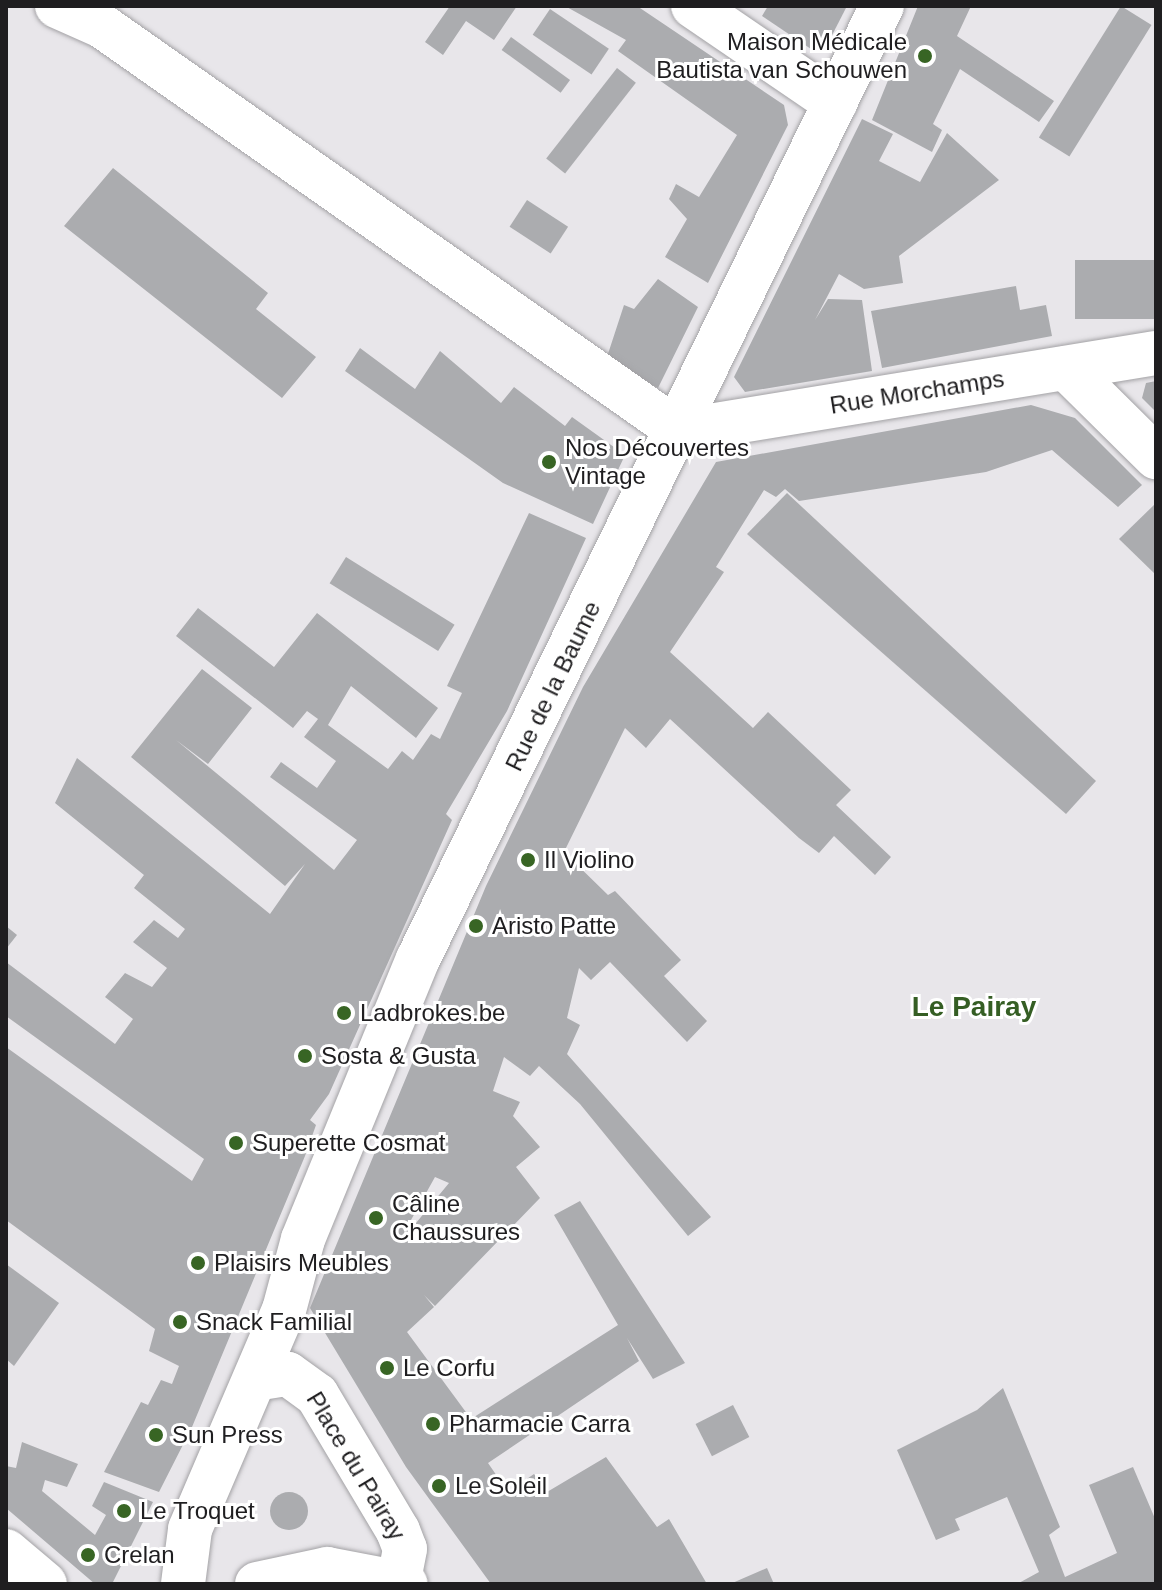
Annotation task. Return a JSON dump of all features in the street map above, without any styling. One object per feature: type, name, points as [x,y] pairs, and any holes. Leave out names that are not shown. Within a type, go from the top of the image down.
[{"type":"street","points":[[57,6],[102,26],[679,431]]},
{"type":"street","points":[[693,6],[835,103]]},
{"type":"street","name":"Rue de la Baume","points":[[255,1379],[301,1263],[303,1239],[418,959],[679,431],[882,6]]},
{"type":"street","name":"Rue Morchamps","points":[[679,431],[1156,353]]},
{"type":"street","points":[[1066,368],[1156,457]]},
{"type":"street","name":"Place du Pairay","points":[[255,1379],[288,1374],[317,1395],[398,1531],[405,1549],[402,1582],[327,1569],[257,1584]]},
{"type":"street","points":[[183,1584],[190,1529],[255,1379]]},
{"type":"street","points":[[6,1551],[45,1584]]},
{"type":"building","points":[[450,6],[517,6],[494,40],[466,21],[443,55],[425,42]]},
{"type":"building","points":[[565,6],[637,6],[784,105],[788,125],[708,283],[665,257],[687,219],[669,199],[676,184],[699,197],[737,135],[618,51],[626,40]]},
{"type":"building","points":[[768,6],[847,6],[827,45],[811,49],[762,16]]},
{"type":"building","points":[[918,6],[971,6],[957,36],[1054,101],[1039,122],[960,69],[933,124],[942,130],[932,152],[872,120]]},
{"type":"building","points":[[1121,6],[1152,25],[1069,157],[1039,137]]},
{"type":"building","points":[[550,9],[609,49],[592,74],[533,35]]},
{"type":"building","points":[[511,37],[570,80],[561,93],[502,50]]},
{"type":"building","points":[[617,68],[636,83],[565,173],[546,159]]},
{"type":"building","points":[[862,119],[893,134],[879,161],[920,182],[947,133],[999,180],[899,256],[903,283],[864,289],[839,274],[815,320],[828,299],[862,300],[872,371],[745,392],[734,377]]},
{"type":"building","points":[[113,168],[268,293],[256,309],[316,357],[282,398],[64,226]]},
{"type":"building","points":[[527,200],[568,227],[551,254],[510,227]]},
{"type":"building","points":[[1075,260],[1156,260],[1156,319],[1075,319]]},
{"type":"building","points":[[658,279],[698,307],[658,388],[605,363],[624,305],[634,309]]},
{"type":"building","points":[[1016,286],[1020,310],[1046,305],[1052,336],[882,368],[871,311]]},
{"type":"building","points":[[360,348],[415,389],[440,351],[501,403],[514,387],[565,426],[572,417],[625,455],[593,524],[503,483],[345,371]]},
{"type":"building","points":[[1156,381],[1156,412],[1142,398],[1146,383]]},
{"type":"building","points":[[1031,405],[1075,418],[1142,485],[1118,507],[1052,450],[986,472],[799,501],[785,489],[776,497],[764,490],[716,567],[724,572],[670,652],[753,728],[768,712],[851,790],[836,805],[891,857],[875,875],[834,836],[819,853],[670,719],[646,748],[625,728],[564,852],[608,895],[615,891],[681,960],[664,976],[707,1021],[687,1042],[610,962],[591,980],[579,968],[567,1018],[580,1025],[567,1054],[711,1217],[688,1236],[580,1104],[539,1066],[530,1076],[504,1057],[493,1091],[520,1102],[513,1116],[540,1147],[516,1167],[540,1198],[435,1306],[424,1295],[434,1307],[407,1332],[471,1419],[618,1325],[554,1215],[580,1201],[685,1363],[653,1379],[627,1338],[639,1361],[488,1463],[508,1492],[534,1474],[547,1492],[606,1457],[657,1527],[669,1519],[707,1584],[491,1584],[406,1467],[310,1308],[486,886],[583,687],[716,462]],"holes":[[[435,1177],[449,1183],[416,1223],[411,1220]]]},
{"type":"building","points":[[787,493],[1096,781],[1066,814],[747,534]]},
{"type":"building","points":[[1156,503],[1156,575],[1119,539]]},
{"type":"building","points":[[529,513],[586,538],[507,711],[446,814],[452,820],[329,1094],[310,1120],[316,1125],[305,1156],[192,1427],[159,1492],[104,1472],[141,1402],[148,1405],[161,1380],[172,1384],[179,1366],[149,1351],[155,1329],[6,1220],[6,1047],[192,1181],[204,1159],[6,1016],[6,962],[115,1044],[133,1019],[105,997],[125,973],[152,987],[167,968],[133,942],[154,920],[178,938],[185,929],[134,888],[144,875],[55,803],[77,758],[270,914],[305,864],[285,886],[131,757],[202,669],[252,708],[208,764],[176,740],[334,870],[357,840],[270,777],[281,762],[317,788],[336,761],[304,737],[318,719],[307,711],[293,728],[176,636],[198,608],[274,667],[317,613],[438,708],[416,738],[351,686],[328,725],[388,769],[402,751],[413,760],[431,734],[440,739],[462,693],[447,686]]},
{"type":"building","points":[[346,557],[455,625],[438,651],[330,583]]},
{"type":"building","points":[[6,926],[17,935],[6,949]]},
{"type":"building","points":[[6,1264],[59,1303],[14,1366],[6,1359]]},
{"type":"building","points":[[1003,1388],[1060,1527],[1049,1535],[1065,1577],[1117,1553],[1089,1485],[1133,1467],[1156,1521],[1156,1584],[1017,1584],[1039,1572],[1007,1497],[955,1519],[960,1530],[936,1540],[897,1450],[977,1410]]},
{"type":"building","points":[[733,1405],[749,1437],[712,1456],[696,1424]]},
{"type":"building","points":[[22,1442],[78,1464],[67,1487],[45,1480],[42,1491],[95,1535],[106,1515],[92,1506],[104,1482],[153,1502],[112,1584],[95,1584],[6,1508],[6,1466],[16,1468]]},
{"type":"building","points":[[289,1492],[302,1498],[308,1511],[302,1524],[289,1530],[276,1524],[270,1511],[276,1498]]},
{"type":"building","points":[[767,1568],[774,1584],[730,1584]]},
{"type":"place","name":"Maison Médicale Bautista van Schouwen","points":[[925,56]]},
{"type":"place","name":"Nos Découvertes Vintage","points":[[549,462]]},
{"type":"place","name":"Il Violino","points":[[528,860]]},
{"type":"place","name":"Aristo Patte","points":[[476,926]]},
{"type":"place","name":"Ladbrokes.be","points":[[344,1013]]},
{"type":"place","name":"Sosta & Gusta","points":[[305,1056]]},
{"type":"place","name":"Superette Cosmat","points":[[236,1143]]},
{"type":"place","name":"Câline Chaussures","points":[[376,1218]]},
{"type":"place","name":"Plaisirs Meubles","points":[[198,1263]]},
{"type":"place","name":"Snack Familial","points":[[180,1322]]},
{"type":"place","name":"Le Corfu","points":[[387,1368]]},
{"type":"place","name":"Pharmacie Carra","points":[[433,1424]]},
{"type":"place","name":"Sun Press","points":[[156,1435]]},
{"type":"place","name":"Le Soleil","points":[[439,1486]]},
{"type":"place","name":"Le Troquet","points":[[124,1511]]},
{"type":"place","name":"Crelan","points":[[88,1555]]},
{"type":"district","name":"Le Pairay","points":[[974,1007]]}]
